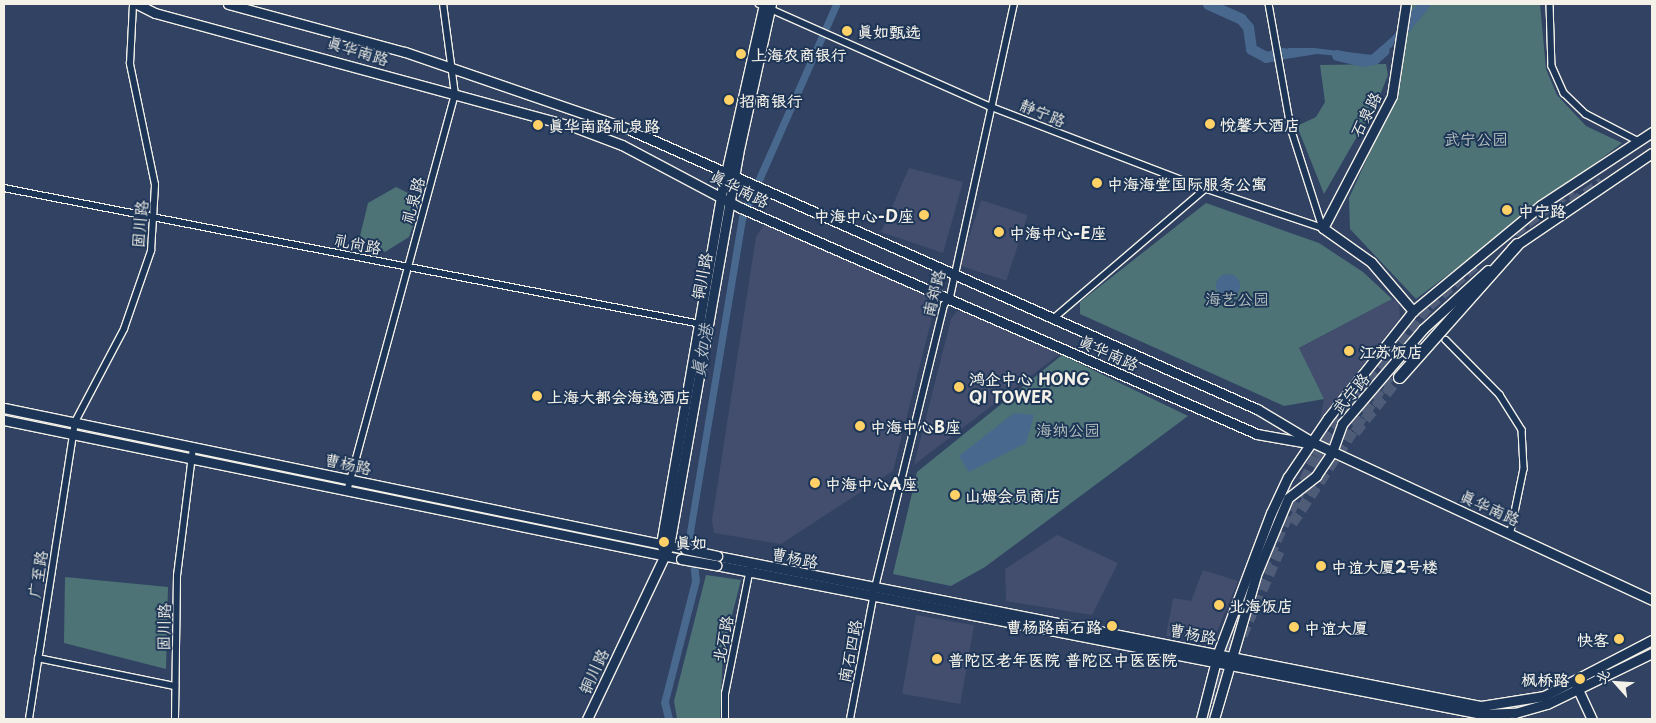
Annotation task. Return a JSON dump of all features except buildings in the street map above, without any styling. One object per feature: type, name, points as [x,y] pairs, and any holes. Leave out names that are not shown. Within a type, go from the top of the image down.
[{"type":"highway","points":[[1399,377],[1517,244]]},
{"type":"main road","name":"真华南路","points":[[135,4],[577,128],[722,195],[741,208],[950,297],[1257,434],[1314,443]]},
{"type":"main road","name":"真华南路","points":[[228,4],[449,68],[582,111],[730,173],[1257,408],[1332,452],[1511,532],[1652,600]]},
{"type":"main road","name":"石泉路","points":[[1323,228],[1392,96],[1402,41],[1406,4]]},
{"type":"main road","name":"铜川路","points":[[587,719],[665,548],[704,324],[722,195],[730,173],[765,5]]},
{"type":"main road","points":[[1201,719],[1218,653],[1284,484],[1314,443],[1328,418],[1413,311],[1541,205],[1652,132]]},
{"type":"main road","name":"武宁路","points":[[1214,719],[1256,575],[1288,498],[1316,476],[1332,452],[1342,424],[1423,329],[1517,244],[1652,153]]},
{"type":"main road","name":"铜川路","points":[[704,324],[730,200],[730,173]]},
{"type":"main road","points":[[1323,228],[1370,262],[1413,311]]},
{"type":"main road","name":"曹杨路","points":[[4,408],[75,422],[192,451],[349,484],[665,548],[685,549],[716,560],[750,567],[1218,653],[1481,706],[1544,696],[1577,687],[1652,640]]},
{"type":"main road","name":"曹杨路","points":[[4,420],[76,434],[192,451]]},
{"type":"main road","name":"曹杨路","points":[[665,548],[681,559],[716,560]]},
{"type":"main road","name":"曹杨路","points":[[875,591],[1229,666],[1481,714],[1515,713],[1652,653]]},
{"type":"main road","points":[[1577,687],[1592,719]]},
{"type":"street","name":"固川路","points":[[75,422],[141,289],[156,218],[155,186],[130,64],[135,4]]},
{"type":"street","name":"礼泉路","points":[[349,484],[455,95],[449,68],[443,4]]},
{"type":"street","name":"南郑路","points":[[875,591],[944,305],[950,297],[953,273],[989,106],[1014,4]]},
{"type":"street","points":[[1269,4],[1275,49],[1298,155],[1323,228]]},
{"type":"street","points":[[1550,4],[1552,66],[1564,92],[1586,114],[1638,141]]},
{"type":"street","name":"静宁路","points":[[765,5],[822,29],[989,106],[1206,188],[1323,228]]},
{"type":"street","name":"礼尚路","points":[[4,188],[704,324]]},
{"type":"street","points":[[1054,318],[1206,188]]},
{"type":"street","points":[[1446,340],[1500,395],[1522,430],[1524,468],[1511,532]]},
{"type":"street","points":[[75,422],[76,434]]},
{"type":"street","name":"广至路","points":[[29,719],[76,434]]},
{"type":"street","name":"固川路","points":[[175,719],[177,576],[192,451]]},
{"type":"street","name":"北石路","points":[[725,719],[725,694],[750,567]]},
{"type":"street","name":"南石四路","points":[[850,719],[875,591]]},
{"type":"street","points":[[38,658],[175,686]]},
{"type":"shaded area","points":[[833,4],[841,4],[746,220],[694,532],[700,581],[669,702],[673,719],[665,719],[661,703],[692,581],[687,532],[739,217]]},
{"type":"shaded area","points":[[1204,4],[1251,25],[1251,49],[1266,57],[1289,48],[1314,48],[1372,55],[1398,31],[1392,47],[1374,59],[1317,54],[1267,62],[1249,52],[1244,27]]},
{"type":"shaded area","points":[[909,168],[963,182],[943,253],[881,232]]},
{"type":"shaded area","points":[[981,200],[1028,215],[1006,281],[960,266]]},
{"type":"shaded area","points":[[764,224],[919,289],[930,298],[933,314],[893,471],[781,544],[714,533],[712,520],[756,237]]},
{"type":"shaded area","points":[[1228,274],[1237,277],[1240,286],[1237,295],[1228,298],[1219,295],[1216,286],[1219,277]]},
{"type":"shaded area","points":[[1392,299],[1399,303],[1400,318],[1320,419],[1324,399],[1298,349]]},
{"type":"shaded area","points":[[957,311],[973,312],[1061,353],[914,465],[951,319]]},
{"type":"shaded area","points":[[1014,413],[1034,415],[1026,443],[969,472],[959,456]]},
{"type":"shaded area","points":[[1057,535],[1118,563],[1092,615],[1006,601],[1005,569]]},
{"type":"shaded area","points":[[1203,570],[1238,581],[1216,634],[1204,642],[1166,636],[1173,598],[1191,601]]},
{"type":"shaded area","name":"普陀区老年医院 普陀区中医医院","points":[[916,615],[974,625],[960,704],[902,694]]},
{"type":"green space","name":"武宁公园","points":[[1411,4],[1540,4],[1546,69],[1557,95],[1586,126],[1622,143],[1416,299],[1350,229],[1349,198],[1400,86]]},
{"type":"green space","points":[[1386,64],[1388,75],[1378,100],[1324,194],[1297,126],[1316,117],[1325,102],[1320,65]]},
{"type":"green space","points":[[396,187],[422,200],[409,237],[385,252],[360,236],[368,203]]},
{"type":"green space","name":"海艺公园","points":[[1206,203],[1319,243],[1363,272],[1392,299],[1299,348],[1324,399],[1284,406],[1080,314],[1080,302]]},
{"type":"green space","name":"海纳公园","points":[[1062,355],[1188,416],[985,567],[951,586],[893,574],[917,472]]},
{"type":"green space","points":[[706,575],[741,580],[723,650],[720,719],[677,719],[674,701]]},
{"type":"green space","points":[[65,577],[168,587],[166,669],[64,643]]},
{"type":"waterway","name":"真如港","points":[[1208,4],[1241,19],[1248,27],[1251,49],[1266,57],[1284,53]]},
{"type":"waterway","name":"真如港","points":[[1402,31],[1424,4]]},
{"type":"waterway","name":"真如港","points":[[1337,55],[1363,61],[1374,59],[1384,50]]},
{"type":"tunnel","points":[[1572,203],[1602,182]]},
{"type":"tunnel","points":[[1514,232],[1572,189]]},
{"type":"tunnel","points":[[1262,570],[1316,456],[1367,379],[1429,305],[1477,263]]},
{"type":"tunnel","points":[[1292,523],[1393,370]]},
{"type":"tunnel","points":[[1355,432],[1399,377]]},
{"type":"tunnel","points":[[1242,635],[1279,551]]},
{"type":"tunnel","points":[[1206,719],[1215,680],[1240,622]]},
{"type":"place","name":"真如甄选","points":[[847,31]]},
{"type":"place","name":"上海农商银行","points":[[741,54]]},
{"type":"place","name":"招商银行","points":[[729,100]]},
{"type":"place","name":"悦馨大酒店","points":[[1210,124]]},
{"type":"place","name":"真华南路礼泉路","points":[[538,125]]},
{"type":"place","name":"中海海堂国际服务公寓","points":[[1097,183]]},
{"type":"place","name":"中宁路","points":[[1507,210]]},
{"type":"place","name":"中海中心-D座","points":[[924,215]]},
{"type":"place","name":"中海中心-E座","points":[[999,232]]},
{"type":"place","name":"江苏饭店","points":[[1349,351]]},
{"type":"place","name":"鸿企中心 HONG QI TOWER","points":[[959,387]]},
{"type":"place","name":"上海大都会海逸酒店","points":[[537,396]]},
{"type":"place","name":"中海中心B座","points":[[860,426]]},
{"type":"place","name":"中海中心A座","points":[[815,483]]},
{"type":"place","name":"山姆会员商店","points":[[955,495]]},
{"type":"place","name":"真如","points":[[664,542]]},
{"type":"place","name":"中谊大厦2号楼","points":[[1321,566]]},
{"type":"place","name":"北海饭店","points":[[1219,605]]},
{"type":"place","name":"曹杨路南石路","points":[[1112,626]]},
{"type":"place","name":"中谊大厦","points":[[1294,627]]},
{"type":"place","name":"快客","points":[[1619,639]]},
{"type":"place","name":"普陀区老年医院 普陀区中医医院","points":[[937,659]]},
{"type":"place","name":"枫桥路","points":[[1580,679]]}]
